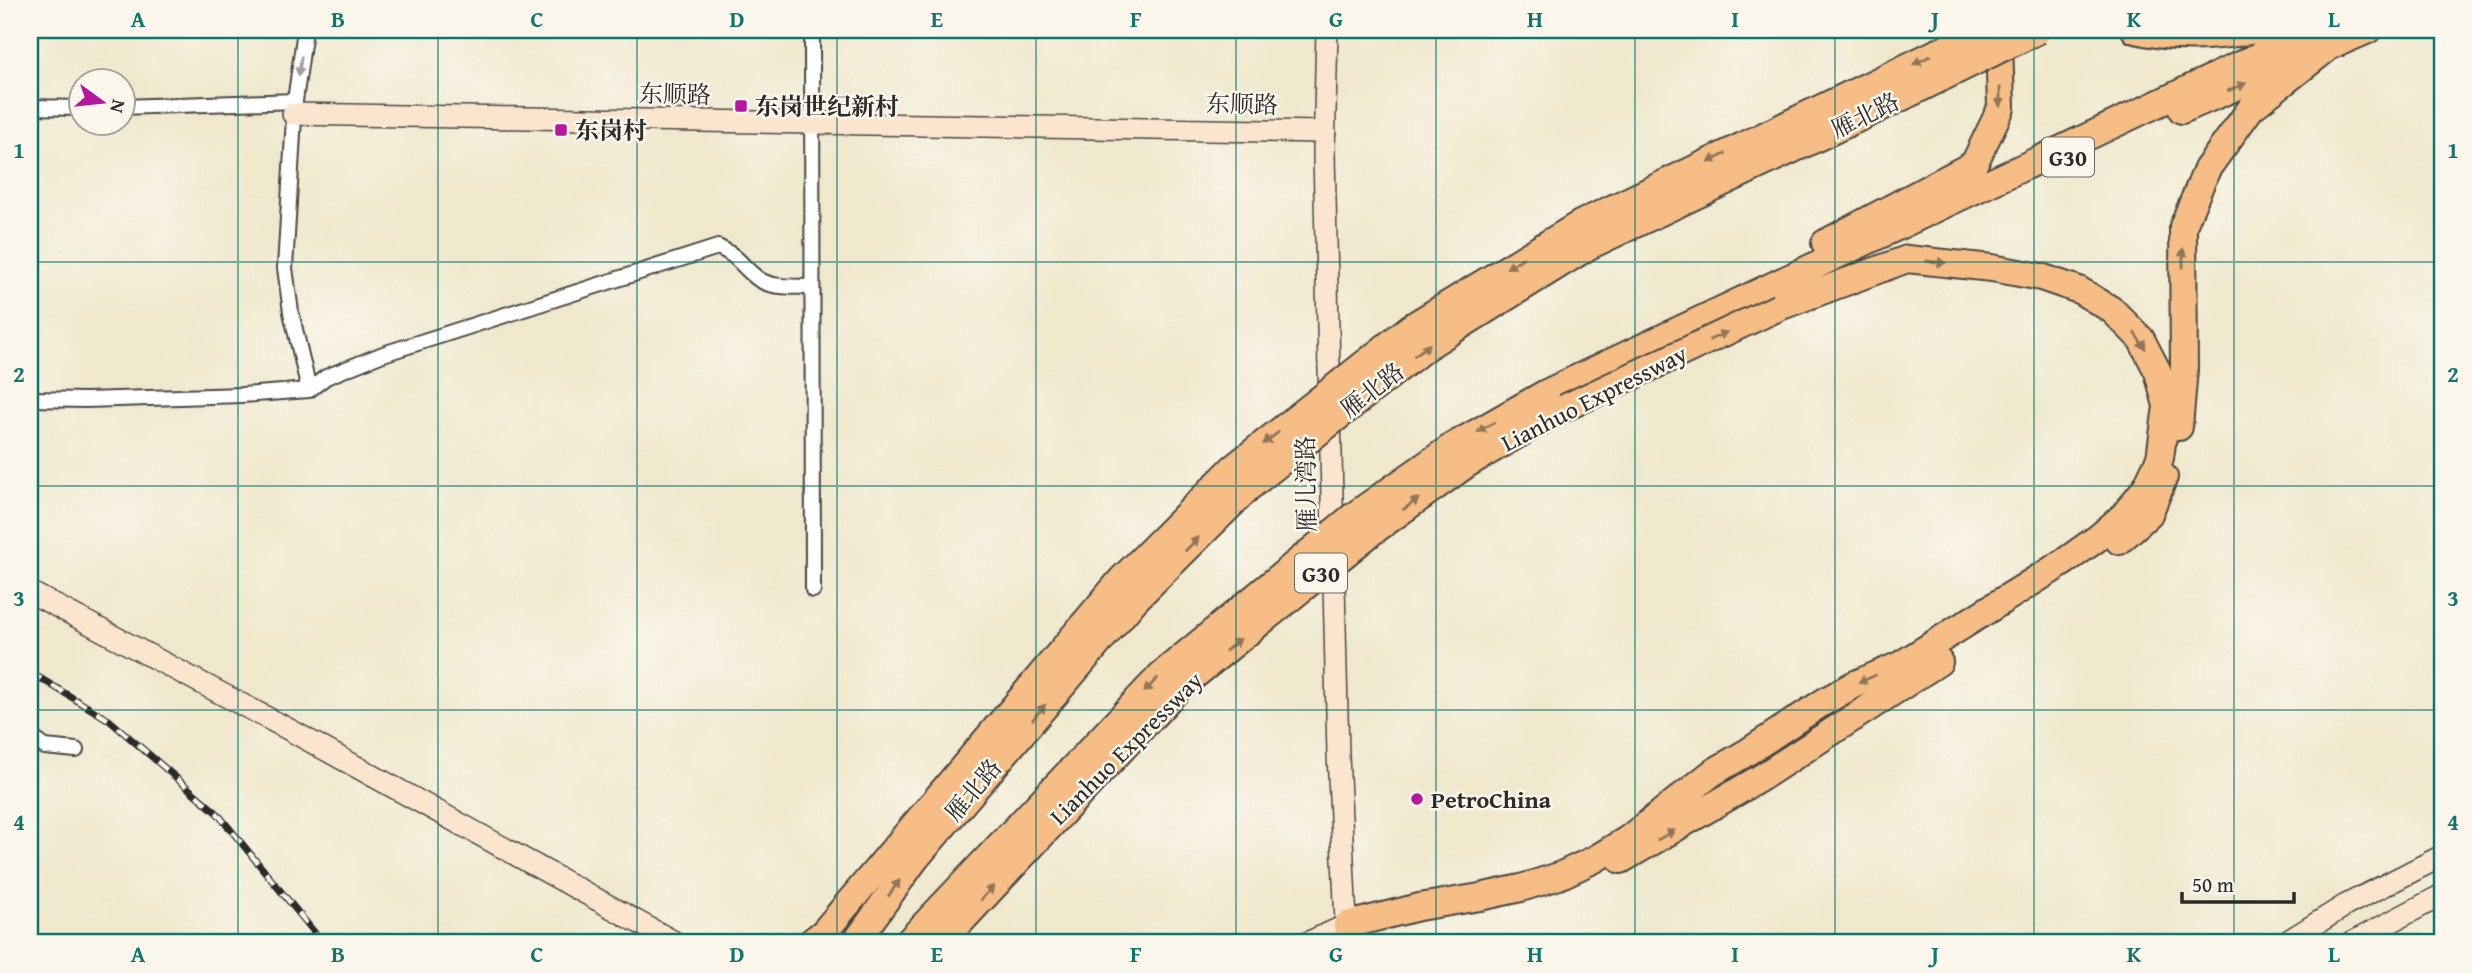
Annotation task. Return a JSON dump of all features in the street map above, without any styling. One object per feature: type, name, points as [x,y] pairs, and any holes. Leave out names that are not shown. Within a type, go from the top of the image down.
[{"type":"highway","name":"雁北路","points":[[817,937],[1121,580],[1233,468],[1411,327],[1580,224],[1983,30]]},
{"type":"highway","points":[[1772,289],[1974,164],[2000,108],[1999,39],[1994,30]]},
{"type":"highway","name":"雁北路","points":[[855,943],[916,858],[1136,599],[1248,488],[1426,347],[1589,246],[2039,30]]},
{"type":"highway","points":[[2135,30],[2153,34],[2221,37],[2256,30]]},
{"type":"highway","name":"Lianhuo Expressway","points":[[907,943],[1162,674],[1352,517],[1453,446],[1546,393],[2319,40],[2368,30]]},
{"type":"highway","points":[[1347,935],[1431,922],[1526,900],[1585,880],[1641,850],[1762,777],[2087,565],[2124,538],[2149,514],[2166,474],[2180,423],[2184,369],[2183,226],[2207,169],[2251,108],[2319,40]]},
{"type":"highway","points":[[1347,935],[1419,907],[1521,888],[1559,876],[1595,859],[1629,839],[1712,772],[1746,754],[1853,685],[1900,665],[2064,562],[2124,515],[2146,487],[2160,458],[2167,406],[2158,372],[2141,339],[2112,310],[2079,290],[2041,277],[1992,268],[1907,259],[1772,289]]},
{"type":"highway","name":"Lianhuo Expressway","points":[[941,943],[1179,688],[1372,532],[1467,464],[1772,289]]},
{"type":"street","points":[[305,30],[294,107],[285,268],[291,312],[309,390]]},
{"type":"street","points":[[812,30],[813,590]]},
{"type":"street","name":"雁儿湾路","points":[[1326,30],[1325,132],[1338,755],[1347,935]]},
{"type":"street","points":[[30,107],[66,108]]},
{"type":"street","name":"东顺路","points":[[136,107],[294,107],[811,123],[1325,132]]},
{"type":"street","points":[[30,399],[253,395],[309,390],[326,377],[383,354],[718,247],[735,255],[758,279],[770,285],[812,287]]},
{"type":"street","points":[[30,592],[288,729],[676,943]]},
{"type":"street","points":[[30,736],[45,747],[76,750]]},
{"type":"street","points":[[2285,943],[2346,905],[2442,856]]},
{"type":"street","points":[[2351,943],[2442,895]]},
{"type":"street","points":[[1307,943],[1347,935]]},
{"type":"street","points":[[1317,943],[1347,935]]},
{"type":"railway","points":[[30,672],[109,720],[217,813],[323,943]]},
{"type":"place","name":"东岗世纪新村","points":[[741,106]]},
{"type":"place","name":"东岗村","points":[[561,130]]},
{"type":"place","name":"PetroChina","points":[[1417,799]]}]
